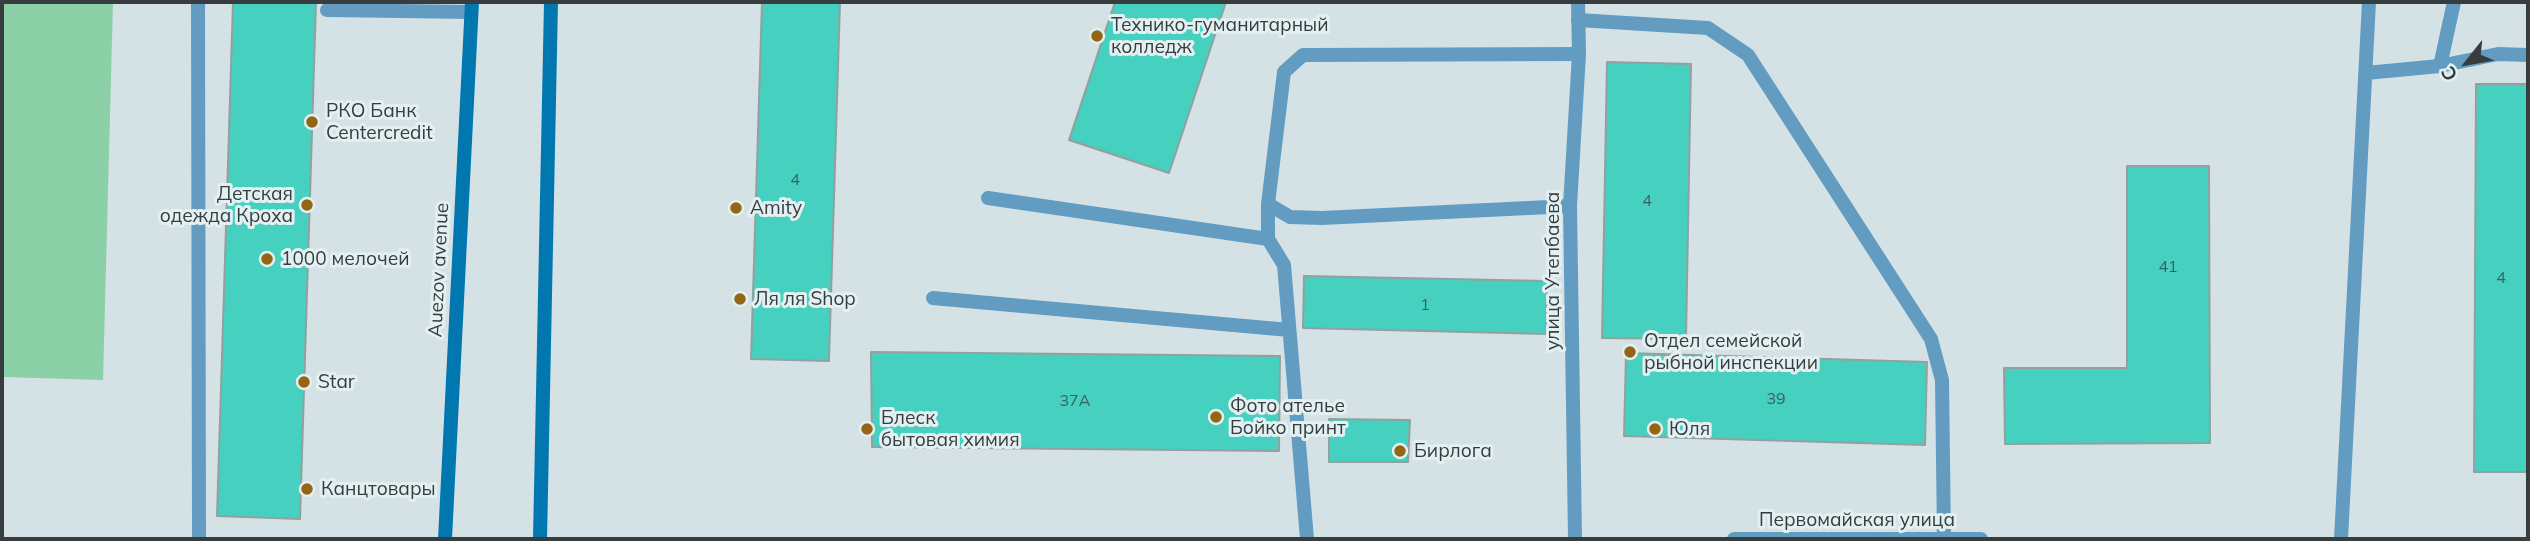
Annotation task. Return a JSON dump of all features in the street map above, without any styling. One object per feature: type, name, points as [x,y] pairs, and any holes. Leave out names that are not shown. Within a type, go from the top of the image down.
[{"type":"main road","points":[[540,539],[551,2]]},
{"type":"main road","name":"Auezov avenue","points":[[445,539],[472,7]]},
{"type":"street","points":[[198,2],[199,539]]},
{"type":"street","name":"улица Утепбаева","points":[[1575,539],[1570,206],[1579,54],[1578,2]]},
{"type":"street","points":[[2341,539],[2369,2]]},
{"type":"street","points":[[2440,66],[2454,2]]},
{"type":"street","points":[[327,10],[472,7]]},
{"type":"street","points":[[1578,20],[1708,28],[1748,55],[1931,339],[1942,380],[1943,539]]},
{"type":"street","points":[[1307,539],[1283,265],[1268,239],[1268,204],[1284,72],[1303,55],[1579,54]]},
{"type":"street","points":[[2365,73],[2440,66],[2498,54],[2528,55]]},
{"type":"street","points":[[988,198],[1268,239]]},
{"type":"street","points":[[1268,204],[1290,217],[1322,218],[1570,206]]},
{"type":"street","points":[[933,298],[1289,330]]},
{"type":"street","name":"Первомайская улица","points":[[1734,539],[1981,539]]},
{"type":"green space","points":[[2,2],[113,2],[103,380],[2,377]]},
{"type":"building","name":"1000 мелочей","points":[[233,2],[316,2],[300,519],[217,516]]},
{"type":"building","points":[[762,2],[840,2],[829,361],[751,359]]},
{"type":"building","points":[[1115,2],[1226,2],[1169,173],[1069,140]]},
{"type":"building","points":[[1607,62],[1691,64],[1686,339],[1602,338]]},
{"type":"building","points":[[2476,84],[2528,84],[2528,472],[2474,472]]},
{"type":"building","points":[[2127,166],[2209,166],[2210,443],[2005,444],[2004,368],[2127,368]]},
{"type":"building","points":[[1304,276],[1547,281],[1546,334],[1303,328]]},
{"type":"building","points":[[871,352],[1280,356],[1279,451],[872,447]]},
{"type":"building","points":[[1626,353],[1927,362],[1925,445],[1624,436]]},
{"type":"building","points":[[1329,419],[1410,420],[1408,462],[1329,462]]},
{"type":"place","name":"Технико-гуманитарный колледж","points":[[1097,36]]},
{"type":"place","name":"РКО Банк Centercredit","points":[[312,122]]},
{"type":"place","name":"Детская одежда Кроха","points":[[307,205]]},
{"type":"place","name":"Amity","points":[[736,208]]},
{"type":"place","name":"1000 мелочей","points":[[267,259]]},
{"type":"place","name":"Ля ля Shop","points":[[740,299]]},
{"type":"place","name":"Отдел семейской рыбной инспекции","points":[[1630,352]]},
{"type":"place","name":"Star","points":[[304,382]]},
{"type":"place","name":"Фото ателье Бойко принт","points":[[1216,417]]},
{"type":"place","name":"Блеск бытовая химия","points":[[867,429]]},
{"type":"place","name":"Юля","points":[[1655,429]]},
{"type":"place","name":"Бирлога","points":[[1400,451]]},
{"type":"place","name":"Канцтовары","points":[[307,489]]}]
